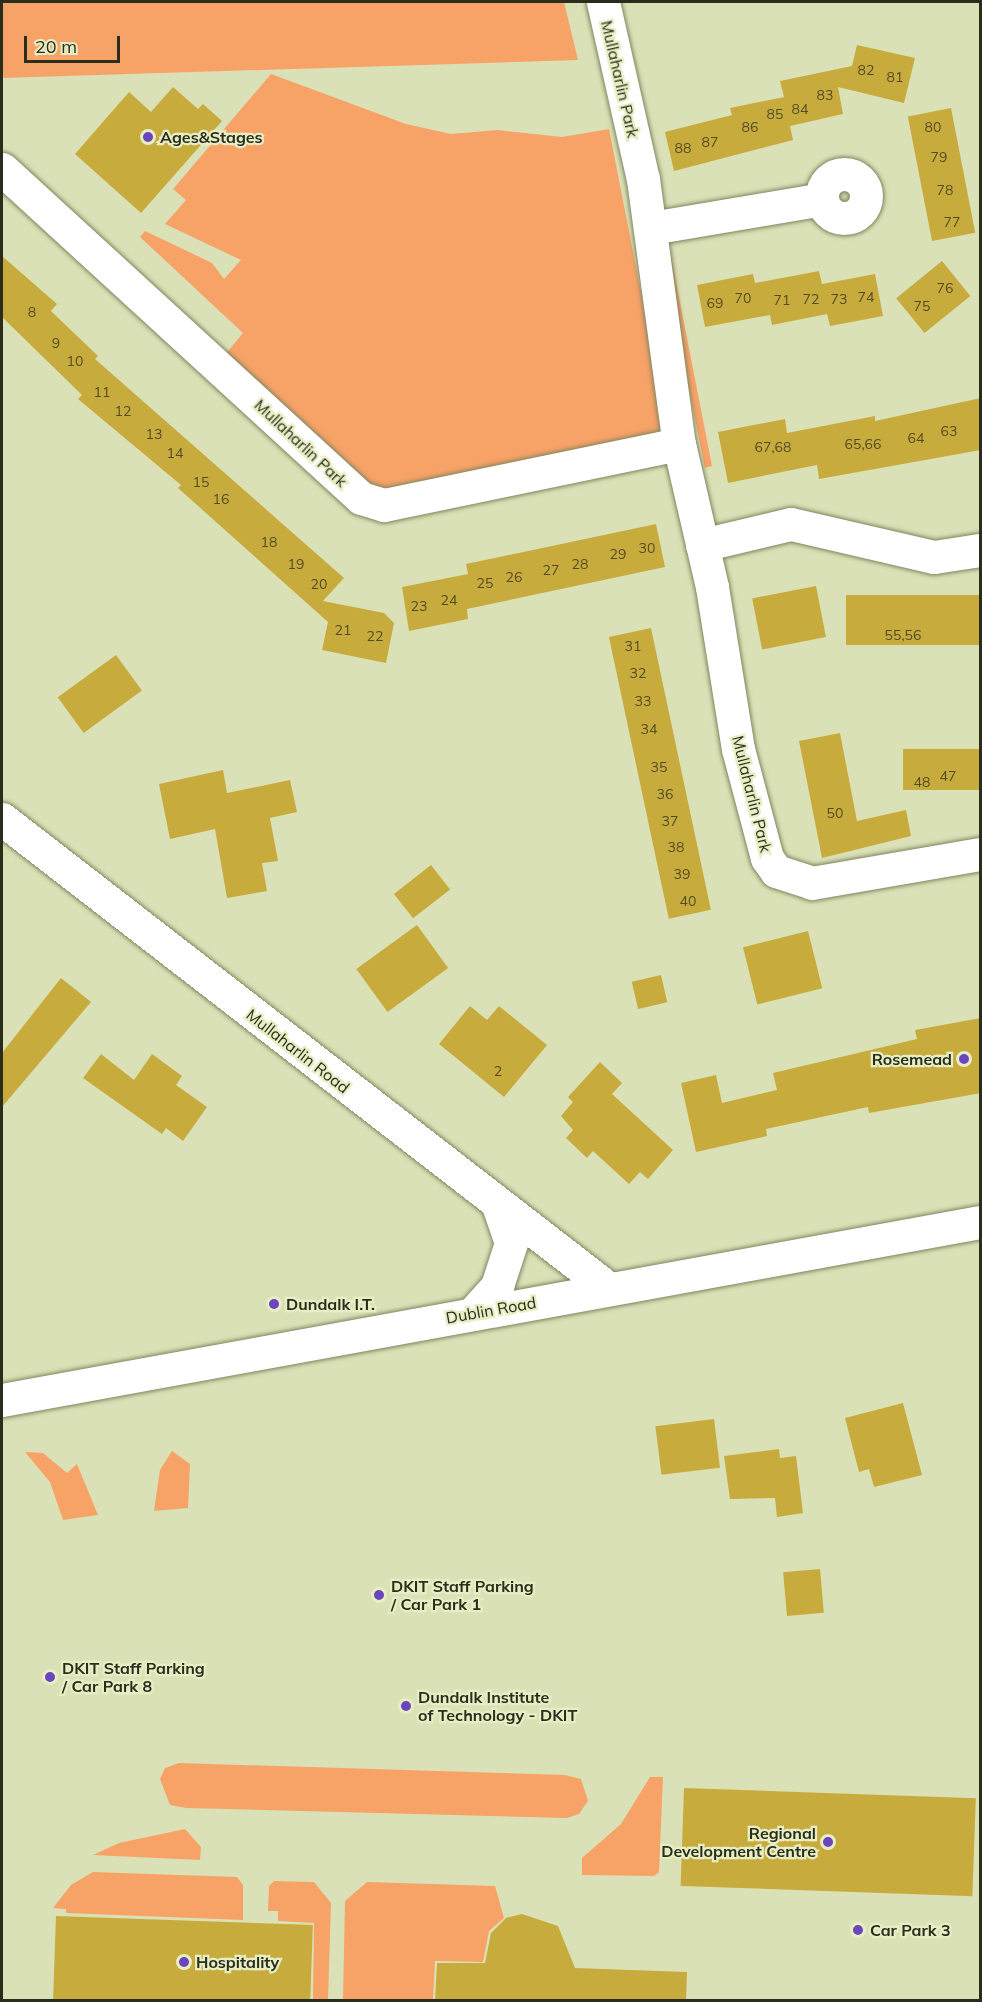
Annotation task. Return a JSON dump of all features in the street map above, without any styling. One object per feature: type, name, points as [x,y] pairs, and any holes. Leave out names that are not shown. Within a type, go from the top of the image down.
[{"type":"street","name":"Mullaharlin Park","points":[[603,2],[651,228],[679,444],[702,545],[738,749],[766,858],[776,871],[812,883],[845,880],[981,854]]},
{"type":"street","name":"Mullaharlin Park","points":[[2,169],[361,498],[384,505],[679,444]]},
{"type":"street","points":[[651,228],[822,199]]},
{"type":"street","points":[[702,545],[791,525],[926,555],[981,550]]},
{"type":"street","name":"Mullaharlin Road","points":[[2,819],[608,1288]]},
{"type":"street","points":[[472,1314],[497,1286],[511,1243],[498,1205]]},
{"type":"street","name":"Dublin Road","points":[[2,1400],[981,1222]]},
{"type":"shaded area","points":[[2,2],[564,2],[578,60],[2,78]]},
{"type":"shaded area","points":[[271,74],[406,124],[451,134],[497,130],[562,137],[609,129],[664,410],[658,435],[405,493],[373,489],[224,356],[243,333],[140,237],[145,231],[212,263],[224,279],[241,260],[165,224],[186,200],[173,189]]},
{"type":"shaded area","points":[[670,251],[712,466],[705,468],[665,272]]},
{"type":"shaded area","points":[[172,1451],[190,1464],[188,1508],[154,1511],[160,1470]]},
{"type":"shaded area","points":[[25,1452],[43,1453],[67,1473],[77,1464],[98,1515],[63,1520],[50,1482]]},
{"type":"shaded area","points":[[179,1763],[565,1775],[581,1779],[588,1801],[579,1814],[567,1818],[186,1808],[170,1805],[160,1779],[165,1768]]},
{"type":"shaded area","points":[[650,1777],[663,1777],[659,1872],[654,1876],[582,1875],[582,1858],[621,1824]]},
{"type":"shaded area","points":[[185,1829],[201,1847],[200,1860],[93,1855],[119,1843]]},
{"type":"shaded area","points":[[93,1872],[237,1877],[243,1885],[243,1920],[66,1913],[66,1909],[53,1908],[71,1885]]},
{"type":"shaded area","points":[[274,1881],[314,1882],[331,1903],[328,2000],[313,2000],[314,1923],[278,1921],[278,1911],[268,1911],[269,1886]]},
{"type":"shaded area","points":[[367,1882],[495,1886],[504,1918],[489,1931],[483,1962],[435,1961],[433,2000],[343,2000],[345,1901]]},
{"type":"building","points":[[857,45],[915,58],[904,103],[838,87],[843,114],[790,126],[793,140],[674,171],[665,132],[732,115],[730,108],[784,97],[780,81],[852,66]]},
{"type":"building","name":"Ages&Stages","points":[[173,87],[198,109],[203,104],[222,121],[141,213],[75,154],[129,92],[151,112]]},
{"type":"building","points":[[951,108],[975,233],[932,241],[908,116]]},
{"type":"building","points":[[2,256],[57,304],[51,311],[98,356],[95,359],[344,578],[323,601],[384,613],[394,623],[386,663],[322,650],[328,622],[178,488],[181,485],[78,399],[82,395],[2,317]]},
{"type":"building","points":[[942,261],[970,296],[924,333],[896,298]]},
{"type":"building","points":[[819,271],[822,284],[875,274],[883,316],[830,326],[827,314],[772,325],[770,315],[705,327],[697,285],[753,274],[755,283]]},
{"type":"building","points":[[981,398],[981,450],[819,479],[817,465],[728,483],[718,432],[785,419],[787,433],[875,416],[875,421]]},
{"type":"building","points":[[656,524],[665,567],[467,609],[468,619],[409,631],[402,587],[468,574],[466,564]]},
{"type":"building","points":[[816,586],[826,637],[762,649],[752,598]]},
{"type":"building","points":[[846,595],[980,595],[980,645],[846,645]]},
{"type":"building","points":[[651,628],[711,910],[669,919],[609,637]]},
{"type":"building","points":[[116,655],[142,691],[84,733],[58,697]]},
{"type":"building","points":[[840,733],[857,821],[906,810],[911,836],[822,858],[799,741]]},
{"type":"building","points":[[903,749],[980,749],[980,790],[903,790]]},
{"type":"building","points":[[223,770],[227,793],[290,780],[297,812],[270,818],[278,861],[262,863],[267,891],[227,898],[215,829],[170,839],[159,784]]},
{"type":"building","points":[[431,865],[450,889],[413,918],[394,894]]},
{"type":"building","points":[[417,925],[448,968],[387,1012],[356,969]]},
{"type":"building","points":[[808,931],[822,988],[757,1004],[743,947]]},
{"type":"building","points":[[661,975],[667,1002],[638,1009],[632,982]]},
{"type":"building","points":[[61,978],[91,1002],[2,1107],[2,1053]]},
{"type":"building","points":[[470,1006],[487,1020],[499,1006],[547,1045],[504,1097],[439,1044]]},
{"type":"building","points":[[981,1018],[981,1093],[869,1113],[868,1107],[766,1129],[767,1136],[696,1152],[681,1083],[716,1075],[722,1103],[777,1090],[773,1073],[917,1039],[915,1030]]},
{"type":"building","points":[[101,1054],[134,1080],[152,1054],[182,1076],[176,1085],[207,1107],[183,1141],[166,1128],[162,1134],[83,1078]]},
{"type":"building","points":[[600,1062],[622,1083],[612,1094],[673,1150],[648,1179],[640,1172],[629,1184],[593,1151],[587,1158],[566,1138],[573,1130],[561,1116],[573,1102],[568,1097]]},
{"type":"building","points":[[903,1403],[922,1475],[874,1487],[869,1469],[859,1472],[845,1418]]},
{"type":"building","points":[[714,1419],[720,1468],[661,1475],[655,1426]]},
{"type":"building","points":[[779,1449],[780,1458],[796,1456],[803,1513],[777,1517],[775,1498],[730,1499],[724,1456]]},
{"type":"building","points":[[820,1569],[824,1613],[787,1616],[783,1572]]},
{"type":"building","name":"Regional Development Centre","points":[[684,1788],[976,1798],[972,1896],[681,1886]]},
{"type":"building","points":[[522,1914],[558,1926],[575,1968],[687,1972],[686,2001],[435,2001],[437,1963],[485,1963],[491,1933],[506,1918]]},
{"type":"building","name":"Hospitality","points":[[56,1916],[313,1925],[310,2000],[53,2000]]},
{"type":"place","name":"Ages&Stages","points":[[148,137]]},
{"type":"place","name":"Rosemead","points":[[964,1059]]},
{"type":"place","name":"Dundalk I.T.","points":[[274,1304]]},
{"type":"place","name":"DKIT Staff Parking / Car Park 1","points":[[379,1595]]},
{"type":"place","name":"DKIT Staff Parking / Car Park 8","points":[[50,1677]]},
{"type":"place","name":"Dundalk Institute of Technology - DKIT","points":[[406,1706]]},
{"type":"place","name":"Regional Development Centre","points":[[828,1842]]},
{"type":"place","name":"Car Park 3","points":[[858,1930]]},
{"type":"place","name":"Hospitality","points":[[184,1962]]}]
